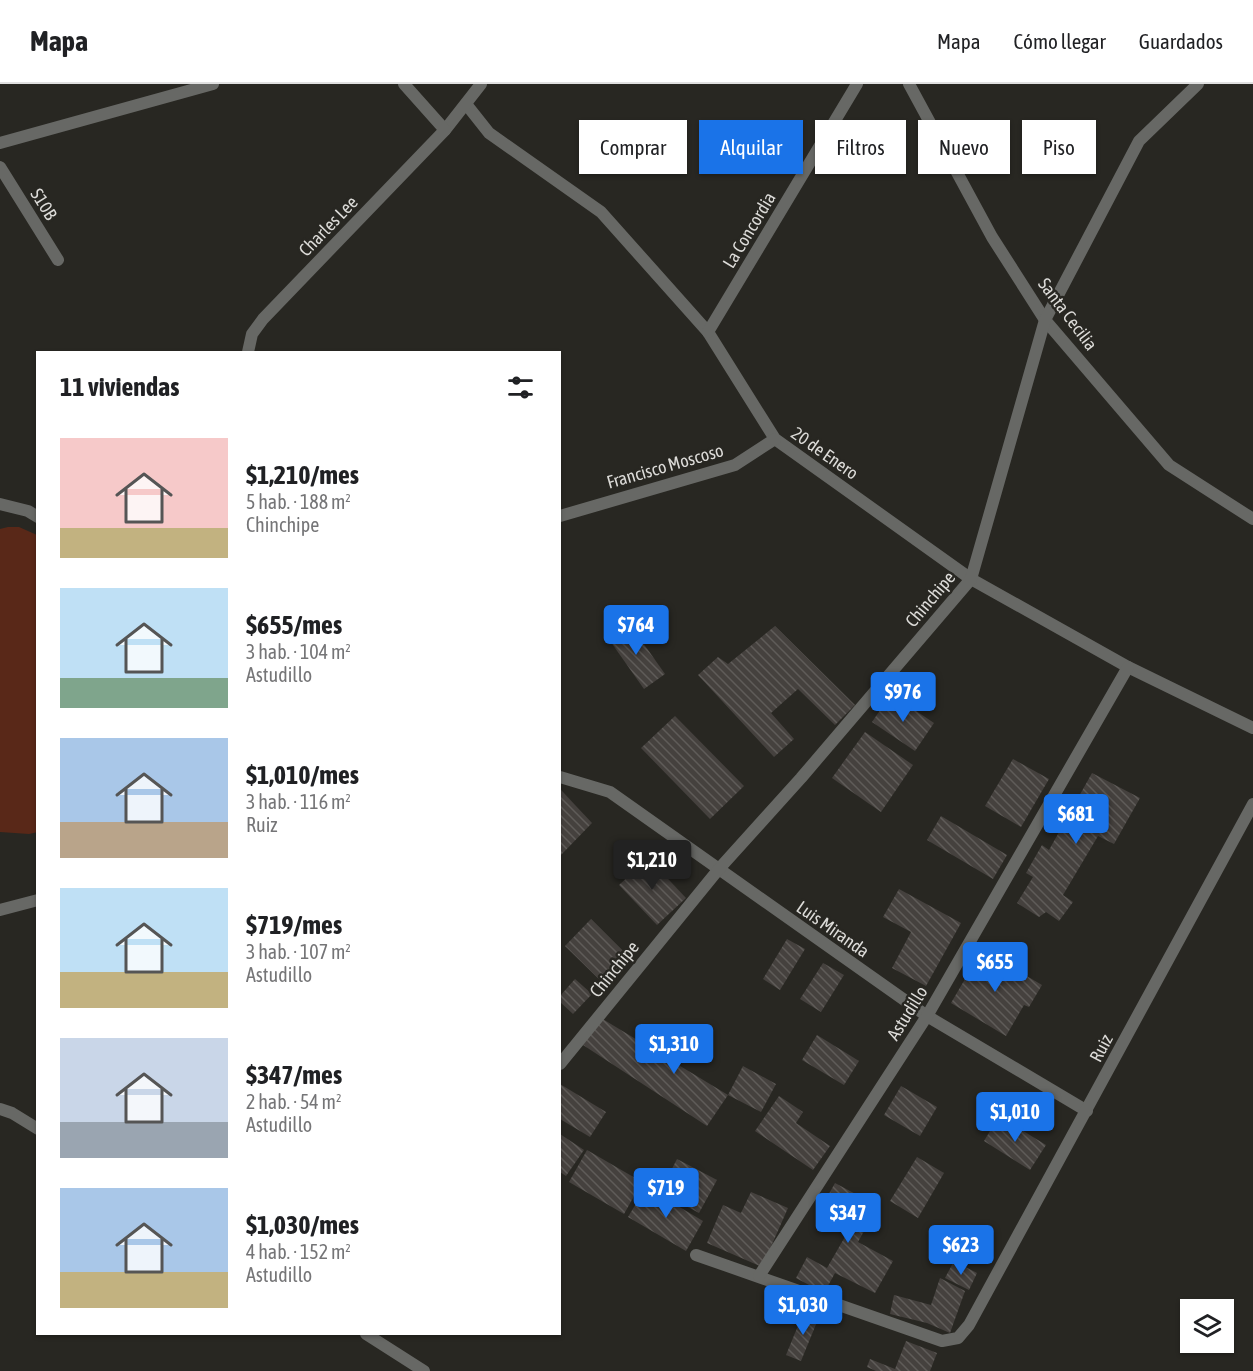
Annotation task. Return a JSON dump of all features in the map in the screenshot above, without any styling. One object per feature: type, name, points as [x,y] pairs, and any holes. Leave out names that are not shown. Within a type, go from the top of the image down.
[{"type":"street","points":[[0,143],[213,84]]},
{"type":"street","points":[[404,84],[445,130]]},
{"type":"street","name":"Charles Lee","points":[[248,351],[252,334],[263,320],[445,130],[481,84]]},
{"type":"street","name":"La Concordia","points":[[708,332],[857,84]]},
{"type":"street","name":"Santa Cecilia","points":[[909,84],[992,237],[1045,321],[1169,465],[1253,519]]},
{"type":"street","name":"Chinchipe","points":[[561,1063],[718,870],[801,778],[971,579],[1045,321],[1139,141],[1198,84]]},
{"type":"street","name":"20 de Enero","points":[[466,104],[489,133],[601,212],[708,332],[775,439],[971,579],[1128,667],[1253,728]]},
{"type":"street","name":"S10B","points":[[0,167],[58,260]]},
{"type":"street","name":"Francisco Moscoso","points":[[561,516],[735,465],[775,439]]},
{"type":"street","points":[[0,504],[28,511],[36,516]]},
{"type":"street","name":"Astudillo","points":[[759,1276],[927,1016],[1128,667]]},
{"type":"street","name":"Luis Miranda","points":[[561,777],[610,792],[927,1016],[1087,1111]]},
{"type":"street","name":"Ruiz","points":[[759,1276],[942,1341],[958,1338],[969,1325],[1253,804]]},
{"type":"street","points":[[0,910],[36,901]]},
{"type":"street","points":[[0,1109],[36,1127]]},
{"type":"street","points":[[696,1255],[759,1276]]},
{"type":"street","points":[[368,1335],[424,1371]]},
{"type":"shaded area","points":[[19,527],[36,535],[36,832],[29,834],[0,832],[0,529]]},
{"type":"building","points":[[629,623],[665,674],[644,689],[608,638]]},
{"type":"building","points":[[775,626],[855,705],[835,725],[798,689],[771,713],[794,739],[774,757],[698,675],[718,657],[728,664]]},
{"type":"building","points":[[891,694],[934,723],[915,751],[872,722]]},
{"type":"building","points":[[675,716],[744,786],[710,819],[641,748]]},
{"type":"building","points":[[865,732],[913,765],[881,812],[832,778]]},
{"type":"building","points":[[1013,759],[1049,779],[1021,827],[985,806]]},
{"type":"building","points":[[1092,773],[1140,798],[1114,844],[1098,836],[1063,895],[1073,902],[1059,921],[1046,912],[1039,917],[1017,903],[1033,877],[1026,873],[1042,845],[1049,850]]},
{"type":"building","points":[[561,790],[592,823],[561,855]]},
{"type":"building","points":[[941,816],[1007,855],[993,879],[927,840]]},
{"type":"building","points":[[648,858],[686,898],[657,925],[619,885]]},
{"type":"building","points":[[899,889],[961,923],[926,986],[892,968],[911,932],[883,917]]},
{"type":"building","points":[[591,919],[630,958],[604,984],[565,946]]},
{"type":"building","points":[[787,939],[805,949],[780,990],[763,979]]},
{"type":"building","points":[[982,950],[1042,985],[1029,1007],[1024,1005],[1006,1036],[951,1003]]},
{"type":"building","points":[[823,963],[844,975],[821,1012],[800,999]]},
{"type":"building","points":[[575,979],[592,994],[573,1014],[561,1003],[561,995]]},
{"type":"building","points":[[601,1018],[728,1095],[707,1126],[583,1045]]},
{"type":"building","points":[[817,1035],[859,1061],[844,1085],[802,1060]]},
{"type":"building","points":[[743,1066],[776,1084],[761,1112],[728,1095]]},
{"type":"building","points":[[561,1085],[606,1112],[590,1137],[561,1120]]},
{"type":"building","points":[[901,1086],[937,1107],[920,1136],[884,1115]]},
{"type":"building","points":[[779,1096],[803,1112],[796,1123],[830,1146],[813,1170],[755,1131]]},
{"type":"building","points":[[999,1116],[1046,1145],[1030,1170],[984,1141]]},
{"type":"building","points":[[561,1135],[584,1150],[566,1176],[561,1173]]},
{"type":"building","points":[[587,1150],[642,1182],[624,1214],[569,1182]]},
{"type":"building","points":[[917,1157],[944,1173],[918,1218],[890,1201]]},
{"type":"building","points":[[677,1159],[717,1180],[699,1213],[660,1192]]},
{"type":"building","points":[[835,1183],[878,1206],[858,1242],[893,1261],[875,1293],[835,1273],[824,1293],[796,1278],[807,1257],[827,1268],[846,1235],[816,1217]]},
{"type":"building","points":[[646,1187],[703,1221],[686,1251],[628,1217]]},
{"type":"building","points":[[751,1192],[788,1208],[762,1267],[707,1243],[723,1205],[741,1213]]},
{"type":"building","points":[[954,1261],[977,1273],[969,1290],[945,1278]]},
{"type":"building","points":[[940,1278],[965,1291],[950,1333],[927,1323],[890,1314],[894,1295],[931,1305]]},
{"type":"building","points":[[804,1311],[819,1317],[801,1361],[786,1355]]},
{"type":"building","points":[[906,1341],[937,1353],[930,1371],[876,1371],[867,1367],[870,1359],[895,1369]]}]
